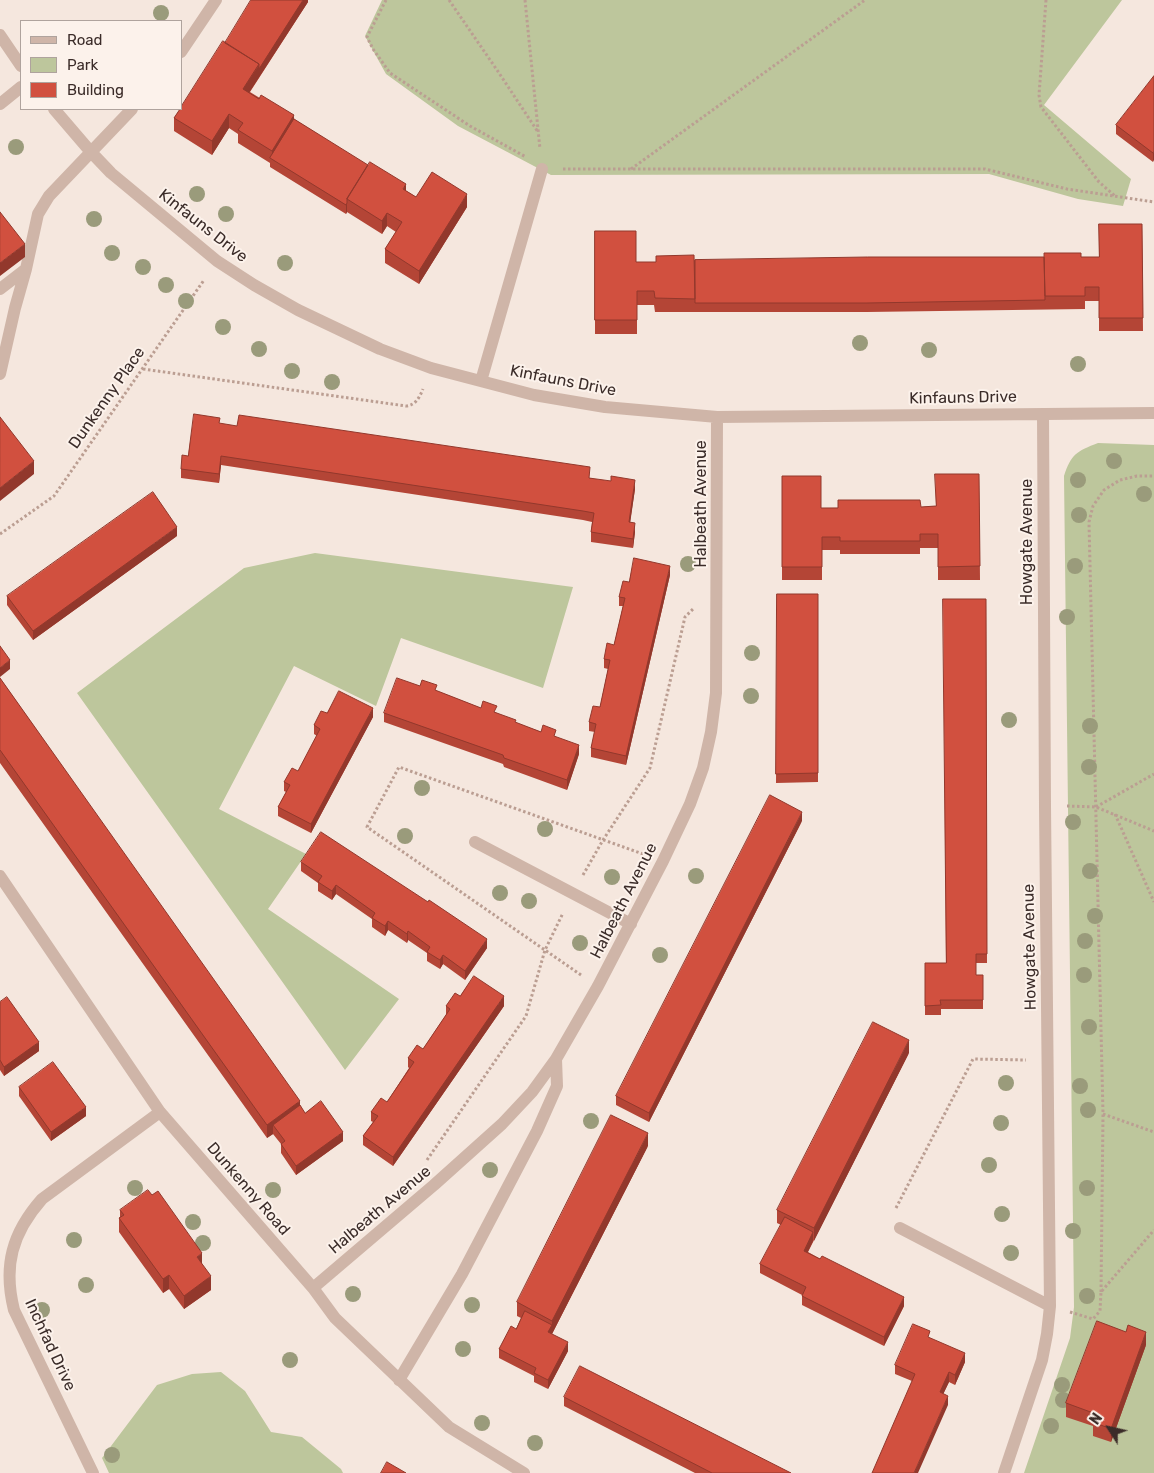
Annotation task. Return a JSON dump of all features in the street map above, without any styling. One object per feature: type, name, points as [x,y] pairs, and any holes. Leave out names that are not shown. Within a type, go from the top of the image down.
[{"type":"street","points":[[182,51],[216,0]]},
{"type":"street","points":[[0,35],[20,65]]},
{"type":"street","points":[[0,104],[20,88]]},
{"type":"street","name":"Kinfauns Drive","points":[[55,110],[111,173],[217,261],[254,285],[307,314],[380,349],[431,368],[534,395],[605,407],[717,417],[1154,413]]},
{"type":"street","points":[[0,374],[38,214],[49,196],[131,110]]},
{"type":"street","points":[[480,381],[542,169]]},
{"type":"street","points":[[0,289],[26,269]]},
{"type":"street","name":"Howgate Avenue","points":[[1004,1473],[1042,1360],[1050,1306],[1044,806],[1043,414]]},
{"type":"street","name":"Halbeath Avenue","points":[[313,1288],[434,1185],[502,1124],[532,1092],[556,1059],[598,986],[663,862],[690,804],[703,768],[711,732],[716,693],[717,417]]},
{"type":"street","points":[[475,842],[631,924]]},
{"type":"street","name":"Dunkenny Road","points":[[0,876],[160,1112],[313,1288],[335,1318],[449,1427],[524,1473]]},
{"type":"street","points":[[399,1380],[462,1274],[537,1131],[557,1086],[556,1059]]},
{"type":"street","name":"Inchfad Drive","points":[[93,1473],[14,1310],[10,1296],[12,1248],[26,1218],[42,1199],[160,1112]]},
{"type":"street","points":[[900,1228],[1050,1306]]},
{"type":"path","points":[[386,0],[367,37],[390,73],[470,126],[521,153],[542,169],[985,169],[1067,190],[1154,202]]},
{"type":"path","points":[[449,0],[498,70],[538,133]]},
{"type":"path","points":[[526,0],[542,169]]},
{"type":"path","points":[[630,169],[865,0]]},
{"type":"path","points":[[1046,0],[1039,95],[1041,107],[1099,182],[1115,196]]},
{"type":"path","name":"Dunkenny Place","points":[[0,534],[54,496],[217,261]]},
{"type":"path","points":[[143,369],[406,406],[411,405],[418,399],[431,368]]},
{"type":"path","points":[[1050,1306],[1093,1319],[1100,1311],[1103,1114],[1089,522],[1093,506],[1104,490],[1120,480],[1137,476],[1154,476]]},
{"type":"path","points":[[1096,807],[1153,773]]},
{"type":"path","points":[[1044,806],[1096,807],[1154,832]]},
{"type":"path","points":[[1115,814],[1154,902]]},
{"type":"path","points":[[900,1228],[889,1222],[973,1059],[1048,1061]]},
{"type":"path","points":[[1103,1114],[1154,1132]]},
{"type":"path","points":[[1101,1292],[1154,1230]]},
{"type":"green space","points":[[382,0],[1122,0],[1044,105],[1131,179],[1123,206],[1078,199],[989,174],[551,175],[458,126],[386,74],[365,36]]},
{"type":"green space","points":[[1098,443],[1154,445],[1154,1473],[1024,1473],[1070,1338],[1074,1307],[1064,476],[1069,463],[1076,454]]},
{"type":"green space","points":[[315,553],[573,587],[543,688],[401,638],[376,706],[294,666],[219,809],[306,854],[268,909],[399,999],[345,1070],[77,693],[244,568]]},
{"type":"green space","points":[[221,1372],[245,1391],[271,1432],[302,1437],[341,1469],[343,1473],[109,1473],[102,1458],[157,1385],[192,1374]]},
{"type":"building","points":[[251,0],[303,0],[259,69],[259,64],[225,43]]},
{"type":"building","points":[[223,41],[259,64],[243,89],[259,99],[261,95],[294,115],[272,151],[238,130],[243,123],[229,114],[212,141],[174,118],[179,110],[182,110],[182,105]]},
{"type":"building","points":[[1154,76],[1154,151],[1153,153],[1116,125]]},
{"type":"building","points":[[294,119],[368,165],[347,199],[346,205],[270,158]]},
{"type":"building","points":[[370,162],[406,184],[403,189],[416,197],[432,172],[467,194],[419,271],[385,249],[402,222],[387,213],[382,221],[347,199]]},
{"type":"building","points":[[0,212],[25,244],[0,263]]},
{"type":"building","points":[[1099,224],[1142,224],[1143,318],[1099,318],[1099,287],[1085,287],[1085,296],[1045,296],[1044,253],[1081,253],[1081,257],[1099,257]]},
{"type":"building","points":[[595,231],[636,231],[636,262],[656,262],[656,256],[694,255],[695,299],[655,298],[654,291],[637,291],[637,320],[595,320]]},
{"type":"building","points":[[868,257],[1044,257],[1045,300],[695,303],[695,260]]},
{"type":"building","points":[[194,414],[220,418],[219,423],[237,426],[239,415],[590,467],[589,478],[611,481],[611,476],[635,480],[629,522],[635,523],[633,539],[591,532],[594,513],[583,511],[221,456],[219,474],[181,469],[182,455],[188,456]]},
{"type":"building","points":[[0,417],[34,461],[0,488]]},
{"type":"building","points":[[935,474],[979,474],[980,566],[938,567],[938,534],[920,534],[920,541],[840,541],[840,537],[822,537],[822,567],[782,567],[782,476],[821,476],[821,508],[838,508],[838,500],[920,500],[921,507],[936,506]]},
{"type":"building","points":[[153,492],[177,527],[33,631],[7,596]]},
{"type":"building","points":[[634,558],[670,566],[626,756],[591,748],[596,724],[589,722],[593,706],[600,707],[610,660],[604,659],[607,643],[614,645],[625,598],[619,597],[623,581],[629,582]]},
{"type":"building","points":[[777,594],[818,594],[818,773],[776,774]]},
{"type":"building","points":[[943,599],[986,599],[987,954],[976,954],[976,975],[983,975],[983,1000],[940,1000],[941,1005],[925,1006],[925,963],[946,963]]},
{"type":"building","points":[[0,646],[10,660],[0,668]]},
{"type":"building","points":[[0,678],[300,1101],[267,1125],[0,750]]},
{"type":"building","points":[[397,678],[420,686],[422,680],[437,685],[435,690],[481,708],[483,701],[497,706],[494,712],[541,732],[543,725],[556,730],[554,736],[579,745],[567,780],[384,713]]},
{"type":"building","points":[[339,691],[373,708],[311,824],[278,807],[290,785],[284,782],[292,768],[298,771],[320,729],[314,725],[321,711],[327,713]]},
{"type":"building","points":[[770,795],[802,812],[649,1113],[616,1096]]},
{"type":"building","points":[[321,832],[487,939],[465,971],[443,955],[440,960],[427,952],[430,947],[408,931],[407,934],[388,921],[385,926],[372,918],[375,913],[336,885],[332,891],[318,882],[322,876],[301,862]]},
{"type":"building","points":[[474,976],[504,996],[393,1157],[363,1136],[378,1116],[371,1112],[381,1098],[387,1102],[414,1062],[408,1058],[417,1045],[423,1049],[450,1009],[446,1006],[455,993],[460,996]]},
{"type":"building","points":[[7,997],[39,1042],[4,1067],[0,1060],[0,1002]]},
{"type":"building","points":[[873,1022],[909,1040],[814,1228],[777,1210]]},
{"type":"building","points":[[53,1062],[86,1107],[51,1132],[19,1087]]},
{"type":"building","points":[[321,1101],[343,1132],[296,1166],[281,1144],[285,1141],[273,1125],[300,1105],[305,1113]]},
{"type":"building","points":[[611,1115],[648,1133],[552,1321],[517,1302]]},
{"type":"building","points":[[148,1190],[152,1195],[158,1191],[202,1253],[197,1257],[211,1276],[184,1296],[169,1275],[163,1279],[119,1218],[124,1215],[120,1210]]},
{"type":"building","points":[[785,1217],[813,1232],[804,1251],[820,1259],[822,1256],[904,1297],[884,1337],[802,1296],[806,1287],[760,1264]]},
{"type":"building","points":[[525,1311],[552,1325],[548,1332],[568,1342],[548,1380],[534,1373],[536,1368],[499,1349],[511,1326],[516,1329]]},
{"type":"building","points":[[1097,1321],[1126,1332],[1128,1325],[1146,1332],[1111,1429],[1093,1422],[1096,1414],[1066,1403]]},
{"type":"building","points":[[913,1324],[930,1331],[928,1337],[965,1353],[955,1375],[949,1372],[940,1392],[948,1396],[914,1473],[872,1473],[915,1374],[895,1365]]},
{"type":"building","points":[[580,1366],[791,1473],[712,1473],[564,1397]]},
{"type":"building","points":[[387,1462],[406,1473],[381,1473]]}]
